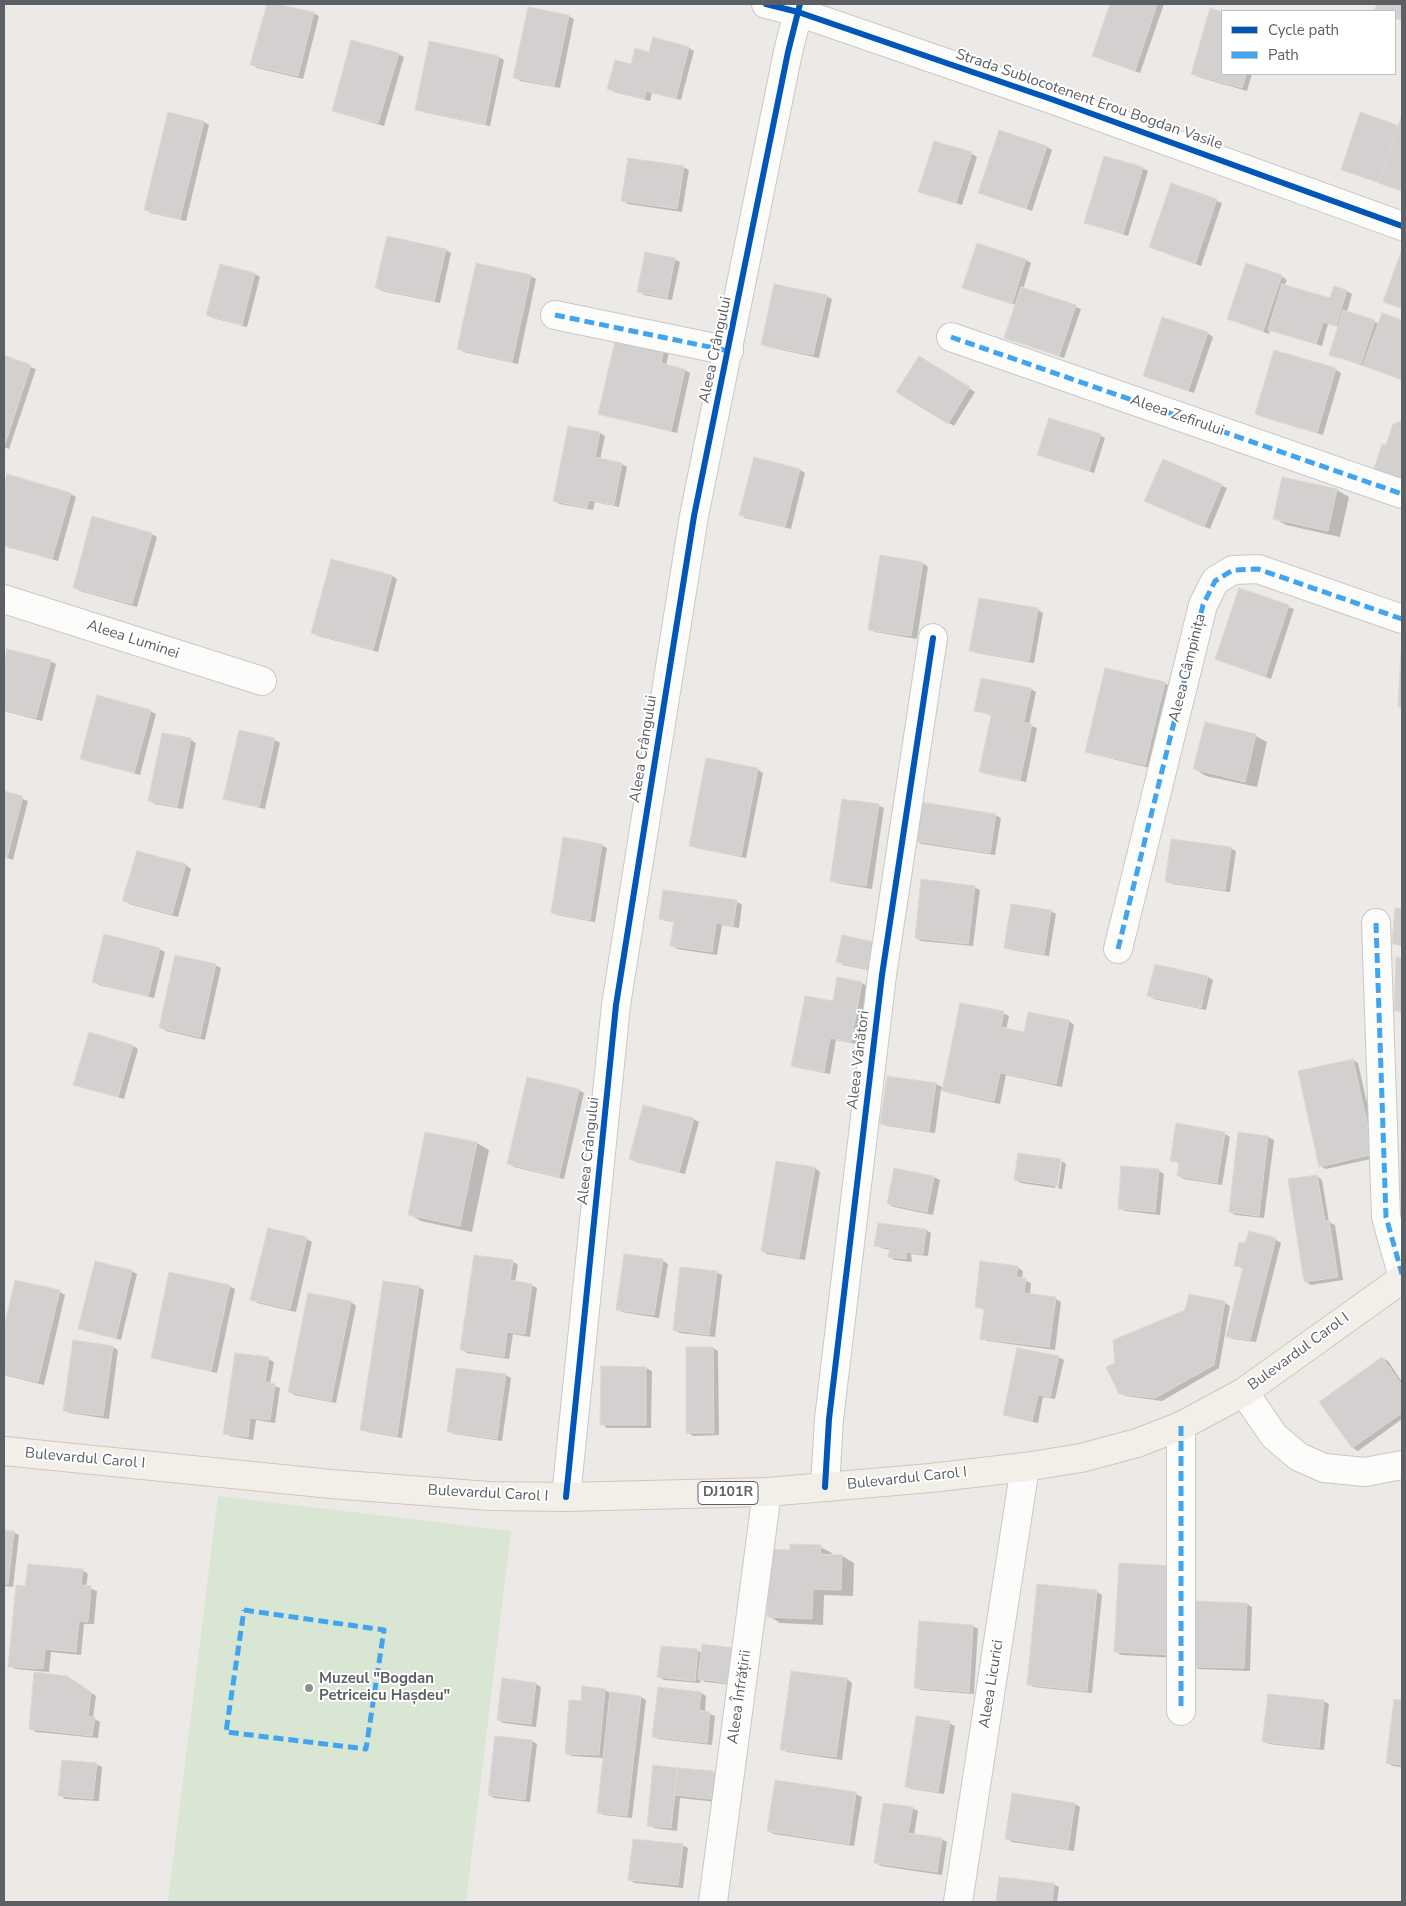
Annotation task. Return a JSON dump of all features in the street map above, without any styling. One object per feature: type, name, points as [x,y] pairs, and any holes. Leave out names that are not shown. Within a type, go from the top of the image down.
[{"type":"main road","name":"Bulevardul Carol I","points":[[4,1451],[331,1484],[489,1496],[566,1497],[767,1492],[1025,1467],[1081,1458],[1137,1443],[1181,1426],[1244,1392],[1402,1279]]},
{"type":"street","name":"Strada Sublocotenent Erou Bogdan Vasile","points":[[766,4],[799,8],[1402,226]]},
{"type":"street","name":"Aleea Crângului","points":[[566,1497],[616,1004],[694,516],[729,351],[786,62],[799,8]]},
{"type":"street","points":[[555,315],[729,351]]},
{"type":"street","name":"Aleea Zefirului","points":[[951,337],[1402,494]]},
{"type":"street","name":"Aleea Câmpinița","points":[[1118,949],[1203,605],[1215,581],[1233,570],[1258,569],[1402,619]]},
{"type":"street","name":"Aleea Luminei","points":[[4,599],[262,681]]},
{"type":"street","name":"Aleea Vânători","points":[[825,1487],[829,1419],[880,985],[933,638]]},
{"type":"street","points":[[1376,923],[1386,1217],[1402,1274]]},
{"type":"street","points":[[1244,1392],[1274,1436],[1300,1457],[1308,1461],[1324,1468],[1365,1472],[1402,1465]]},
{"type":"street","points":[[1181,1426],[1181,1711]]},
{"type":"street","name":"Aleea Licurici","points":[[958,1902],[1025,1467]]},
{"type":"street","name":"Aleea Înfrățirii","points":[[713,1902],[767,1492]]},
{"type":"green space","points":[[218,1496],[511,1531],[466,1902],[168,1902]]},
{"type":"building","points":[[267,4],[314,12],[298,76],[250,65]]},
{"type":"building","points":[[1110,4],[1157,4],[1135,71],[1092,56]]},
{"type":"building","points":[[1377,4],[1402,4],[1400,20],[1396,18],[1396,10],[1374,10]]},
{"type":"building","points":[[528,7],[569,15],[554,86],[513,78]]},
{"type":"building","points":[[1210,8],[1221,12],[1221,75],[1246,75],[1242,88],[1191,74]]},
{"type":"building","points":[[653,37],[689,47],[676,98],[646,91],[644,99],[607,89],[615,60],[631,64],[635,48],[649,52]]},
{"type":"building","points":[[351,40],[399,53],[378,123],[332,111]]},
{"type":"building","points":[[429,41],[499,56],[485,124],[415,110]]},
{"type":"building","points":[[168,112],[204,121],[180,219],[144,210]]},
{"type":"building","points":[[1360,112],[1397,125],[1378,182],[1341,170]]},
{"type":"building","points":[[1402,114],[1402,191],[1379,183]]},
{"type":"building","points":[[999,130],[1047,146],[1026,209],[978,193]]},
{"type":"building","points":[[934,141],[972,152],[956,203],[918,192]]},
{"type":"building","points":[[1104,156],[1143,167],[1123,234],[1084,223]]},
{"type":"building","points":[[628,158],[684,166],[677,209],[621,201]]},
{"type":"building","points":[[1171,183],[1217,199],[1195,264],[1149,247]]},
{"type":"building","points":[[387,236],[446,249],[434,301],[375,288]]},
{"type":"building","points":[[977,243],[1026,259],[1012,304],[962,288]]},
{"type":"building","points":[[645,252],[675,258],[667,298],[637,292]]},
{"type":"building","points":[[1401,252],[1402,304],[1401,308],[1383,302]]},
{"type":"building","points":[[476,263],[531,275],[512,362],[457,349]]},
{"type":"building","points":[[1246,263],[1282,275],[1263,331],[1227,319]]},
{"type":"building","points":[[220,264],[255,273],[242,325],[206,315]]},
{"type":"building","points":[[774,284],[827,295],[813,355],[761,345]]},
{"type":"building","points":[[1282,284],[1330,298],[1334,286],[1347,290],[1336,326],[1323,322],[1316,344],[1268,330]]},
{"type":"building","points":[[1021,287],[1076,305],[1059,356],[1004,338]]},
{"type":"building","points":[[1343,310],[1375,320],[1361,364],[1329,355]]},
{"type":"building","points":[[1382,313],[1402,320],[1402,380],[1363,365]]},
{"type":"building","points":[[1162,317],[1208,332],[1188,391],[1143,376]]},
{"type":"building","points":[[616,337],[664,348],[661,363],[685,369],[671,431],[598,414]]},
{"type":"building","points":[[1274,350],[1336,368],[1317,433],[1255,414]]},
{"type":"building","points":[[4,355],[31,365],[4,447]]},
{"type":"building","points":[[919,356],[970,387],[948,424],[896,392]]},
{"type":"building","points":[[1049,418],[1101,434],[1089,471],[1037,455]]},
{"type":"building","points":[[1402,421],[1402,482],[1373,472],[1382,444],[1386,445],[1393,424]]},
{"type":"building","points":[[568,426],[600,432],[595,457],[622,463],[614,505],[589,500],[587,508],[553,501]]},
{"type":"building","points":[[754,457],[800,469],[785,527],[739,515]]},
{"type":"building","points":[[1163,459],[1222,484],[1204,527],[1144,501]]},
{"type":"building","points":[[7,474],[71,493],[52,559],[4,545],[4,486]]},
{"type":"building","points":[[1282,477],[1337,489],[1328,531],[1273,519]]},
{"type":"building","points":[[92,516],[152,533],[132,604],[73,588]]},
{"type":"building","points":[[880,555],[923,562],[911,636],[868,630]]},
{"type":"building","points":[[331,559],[392,575],[373,650],[311,633]]},
{"type":"building","points":[[1239,588],[1289,605],[1265,677],[1215,659]]},
{"type":"building","points":[[979,598],[1038,608],[1029,661],[969,651]]},
{"type":"building","points":[[7,649],[51,660],[36,718],[4,710],[4,663]]},
{"type":"building","points":[[1401,651],[1402,707],[1398,707]]},
{"type":"building","points":[[1105,668],[1165,682],[1145,765],[1085,752]]},
{"type":"building","points":[[981,678],[1031,688],[1024,721],[974,711]]},
{"type":"building","points":[[97,695],[151,710],[134,773],[80,759]]},
{"type":"building","points":[[991,716],[1032,724],[1020,780],[979,772]]},
{"type":"building","points":[[1205,722],[1256,734],[1245,782],[1193,769]]},
{"type":"building","points":[[239,730],[275,738],[259,807],[223,799]]},
{"type":"building","points":[[162,733],[191,738],[177,807],[148,801]]},
{"type":"building","points":[[706,758],[758,768],[741,856],[689,846]]},
{"type":"building","points":[[4,791],[23,796],[7,858],[4,857]]},
{"type":"building","points":[[842,799],[879,804],[866,886],[830,881]]},
{"type":"building","points":[[921,802],[996,814],[990,853],[915,841]]},
{"type":"building","points":[[563,837],[602,844],[590,920],[551,913]]},
{"type":"building","points":[[1171,839],[1231,847],[1225,890],[1165,882]]},
{"type":"building","points":[[137,851],[186,864],[172,914],[122,901]]},
{"type":"building","points":[[921,879],[975,886],[968,944],[915,938]]},
{"type":"building","points":[[663,890],[737,900],[733,926],[716,923],[712,952],[670,946],[674,921],[659,919]]},
{"type":"building","points":[[1011,904],[1051,910],[1044,954],[1004,948]]},
{"type":"building","points":[[1395,908],[1402,909],[1402,944],[1392,944]]},
{"type":"building","points":[[104,934],[160,948],[148,996],[92,982]]},
{"type":"building","points":[[842,935],[883,944],[876,971],[836,962]]},
{"type":"building","points":[[175,955],[216,964],[200,1037],[159,1028]]},
{"type":"building","points":[[1396,957],[1402,958],[1402,1011],[1394,1011]]},
{"type":"building","points":[[1155,964],[1208,976],[1201,1008],[1147,996]]},
{"type":"building","points":[[837,977],[862,982],[851,1042],[830,1038],[824,1072],[791,1066],[805,996],[833,1001]]},
{"type":"building","points":[[960,1003],[1004,1011],[1001,1027],[1024,1032],[1028,1012],[1069,1020],[1056,1084],[1000,1073],[994,1101],[942,1091]]},
{"type":"building","points":[[89,1032],[133,1045],[118,1097],[73,1085]]},
{"type":"building","points":[[1353,1059],[1374,1154],[1319,1167],[1298,1071]]},
{"type":"building","points":[[887,1076],[936,1083],[929,1131],[880,1124]]},
{"type":"building","points":[[527,1077],[579,1089],[559,1177],[507,1164]]},
{"type":"building","points":[[1402,1089],[1402,1222],[1400,1223]]},
{"type":"building","points":[[643,1105],[694,1118],[679,1172],[629,1159]]},
{"type":"building","points":[[1176,1123],[1225,1132],[1217,1183],[1177,1176],[1179,1162],[1170,1161]]},
{"type":"building","points":[[425,1132],[477,1142],[460,1226],[408,1215]]},
{"type":"building","points":[[1238,1132],[1268,1136],[1259,1216],[1229,1212]]},
{"type":"building","points":[[1018,1153],[1061,1159],[1057,1186],[1014,1180]]},
{"type":"building","points":[[776,1161],[815,1167],[799,1258],[761,1251]]},
{"type":"building","points":[[1121,1166],[1159,1169],[1155,1212],[1118,1209]]},
{"type":"building","points":[[894,1168],[934,1176],[927,1212],[887,1204]]},
{"type":"building","points":[[1317,1175],[1325,1221],[1329,1220],[1338,1277],[1304,1282],[1288,1179]]},
{"type":"building","points":[[878,1223],[926,1229],[923,1254],[906,1252],[906,1259],[888,1257],[890,1248],[874,1246]]},
{"type":"building","points":[[268,1228],[307,1237],[290,1309],[250,1300]]},
{"type":"building","points":[[1249,1231],[1276,1238],[1250,1340],[1226,1337],[1243,1267],[1234,1266],[1239,1242],[1245,1243]]},
{"type":"building","points":[[624,1254],[663,1259],[654,1315],[616,1310]]},
{"type":"building","points":[[474,1255],[513,1260],[510,1280],[532,1284],[525,1334],[507,1332],[504,1357],[460,1350]]},
{"type":"building","points":[[95,1261],[132,1270],[116,1338],[78,1329]]},
{"type":"building","points":[[980,1261],[1018,1266],[1016,1277],[1026,1278],[1024,1293],[1056,1297],[1049,1347],[980,1339],[984,1309],[975,1307]]},
{"type":"building","points":[[680,1267],[717,1271],[709,1335],[673,1330]]},
{"type":"building","points":[[169,1272],[230,1285],[211,1371],[151,1358]]},
{"type":"building","points":[[15,1280],[60,1290],[38,1382],[4,1374],[4,1328]]},
{"type":"building","points":[[383,1281],[419,1286],[397,1436],[360,1430]]},
{"type":"building","points":[[308,1293],[351,1301],[331,1401],[288,1392]]},
{"type":"building","points":[[1189,1294],[1225,1301],[1214,1365],[1155,1398],[1119,1394],[1106,1367],[1115,1363],[1113,1340],[1185,1310]]},
{"type":"building","points":[[73,1340],[113,1346],[103,1416],[63,1411]]},
{"type":"building","points":[[686,1347],[713,1347],[714,1433],[686,1433]]},
{"type":"building","points":[[1017,1348],[1059,1356],[1050,1397],[1038,1395],[1032,1421],[1003,1415]]},
{"type":"building","points":[[235,1353],[269,1357],[265,1382],[275,1384],[270,1420],[250,1418],[248,1437],[223,1434]]},
{"type":"building","points":[[1382,1357],[1402,1385],[1402,1413],[1352,1448],[1319,1402]]},
{"type":"building","points":[[601,1366],[646,1367],[646,1425],[600,1425]]},
{"type":"building","points":[[456,1368],[506,1374],[497,1439],[447,1432]]},
{"type":"building","points":[[4,1530],[14,1531],[8,1584],[4,1584]]},
{"type":"building","points":[[790,1544],[821,1545],[820,1554],[842,1555],[841,1590],[813,1589],[812,1619],[767,1617],[770,1549],[790,1550]]},
{"type":"building","points":[[1119,1563],[1179,1566],[1174,1655],[1114,1652]]},
{"type":"building","points":[[28,1564],[83,1569],[81,1585],[91,1586],[88,1622],[79,1621],[76,1652],[45,1649],[43,1669],[8,1667],[16,1585],[25,1586]]},
{"type":"building","points":[[1037,1584],[1097,1590],[1087,1691],[1027,1685]]},
{"type":"building","points":[[1194,1601],[1247,1603],[1244,1668],[1192,1667]]},
{"type":"building","points":[[919,1621],[973,1625],[969,1692],[914,1688]]},
{"type":"building","points":[[702,1644],[734,1648],[729,1683],[698,1679]]},
{"type":"building","points":[[661,1646],[698,1649],[695,1681],[657,1677]]},
{"type":"building","points":[[791,1671],[847,1678],[836,1757],[780,1750]]},
{"type":"building","points":[[34,1672],[67,1676],[91,1692],[88,1716],[95,1717],[92,1736],[29,1729]]},
{"type":"building","points":[[502,1678],[536,1683],[531,1724],[497,1720]]},
{"type":"building","points":[[582,1686],[605,1689],[599,1755],[565,1754],[569,1700],[581,1701]]},
{"type":"building","points":[[658,1687],[701,1692],[699,1710],[710,1712],[707,1743],[652,1737]]},
{"type":"building","points":[[610,1692],[641,1696],[627,1816],[597,1813]]},
{"type":"building","points":[[1268,1694],[1324,1700],[1319,1748],[1262,1742]]},
{"type":"building","points":[[1394,1699],[1402,1700],[1402,1765],[1386,1763]]},
{"type":"building","points":[[916,1716],[950,1721],[938,1792],[905,1787]]},
{"type":"building","points":[[495,1736],[532,1740],[525,1800],[488,1795]]},
{"type":"building","points":[[62,1760],[97,1763],[93,1799],[58,1796]]},
{"type":"building","points":[[653,1765],[678,1768],[671,1828],[647,1826]]},
{"type":"building","points":[[678,1768],[714,1771],[711,1799],[674,1795]]},
{"type":"building","points":[[775,1780],[856,1792],[849,1844],[767,1831]]},
{"type":"building","points":[[1012,1793],[1075,1803],[1068,1849],[1005,1839]]},
{"type":"building","points":[[883,1803],[913,1807],[908,1833],[942,1838],[937,1872],[874,1863]]},
{"type":"building","points":[[633,1839],[683,1844],[678,1885],[628,1880]]},
{"type":"building","points":[[999,1877],[1054,1883],[1052,1902],[996,1902]]},
{"type":"marked path","points":[[555,315],[729,351]]},
{"type":"marked path","points":[[951,337],[1402,494]]},
{"type":"marked path","points":[[1118,949],[1203,605],[1215,581],[1233,570],[1258,569],[1402,619]]},
{"type":"marked path","points":[[1376,923],[1386,1217],[1402,1274]]},
{"type":"marked path","points":[[1181,1426],[1181,1711]]},
{"type":"marked path","points":[[244,1610],[384,1630],[366,1749],[226,1732],[244,1610]]},
{"type":"cycle path","points":[[766,4],[798,12],[1051,99],[1402,226]]},
{"type":"cycle path","points":[[566,1497],[616,1005],[694,516],[788,52],[800,4]]},
{"type":"cycle path","points":[[825,1487],[829,1419],[882,975],[933,638]]},
{"type":"place","name":"Muzeul \"Bogdan Petriceicu Hașdeu\"","points":[[309,1688]]}]
